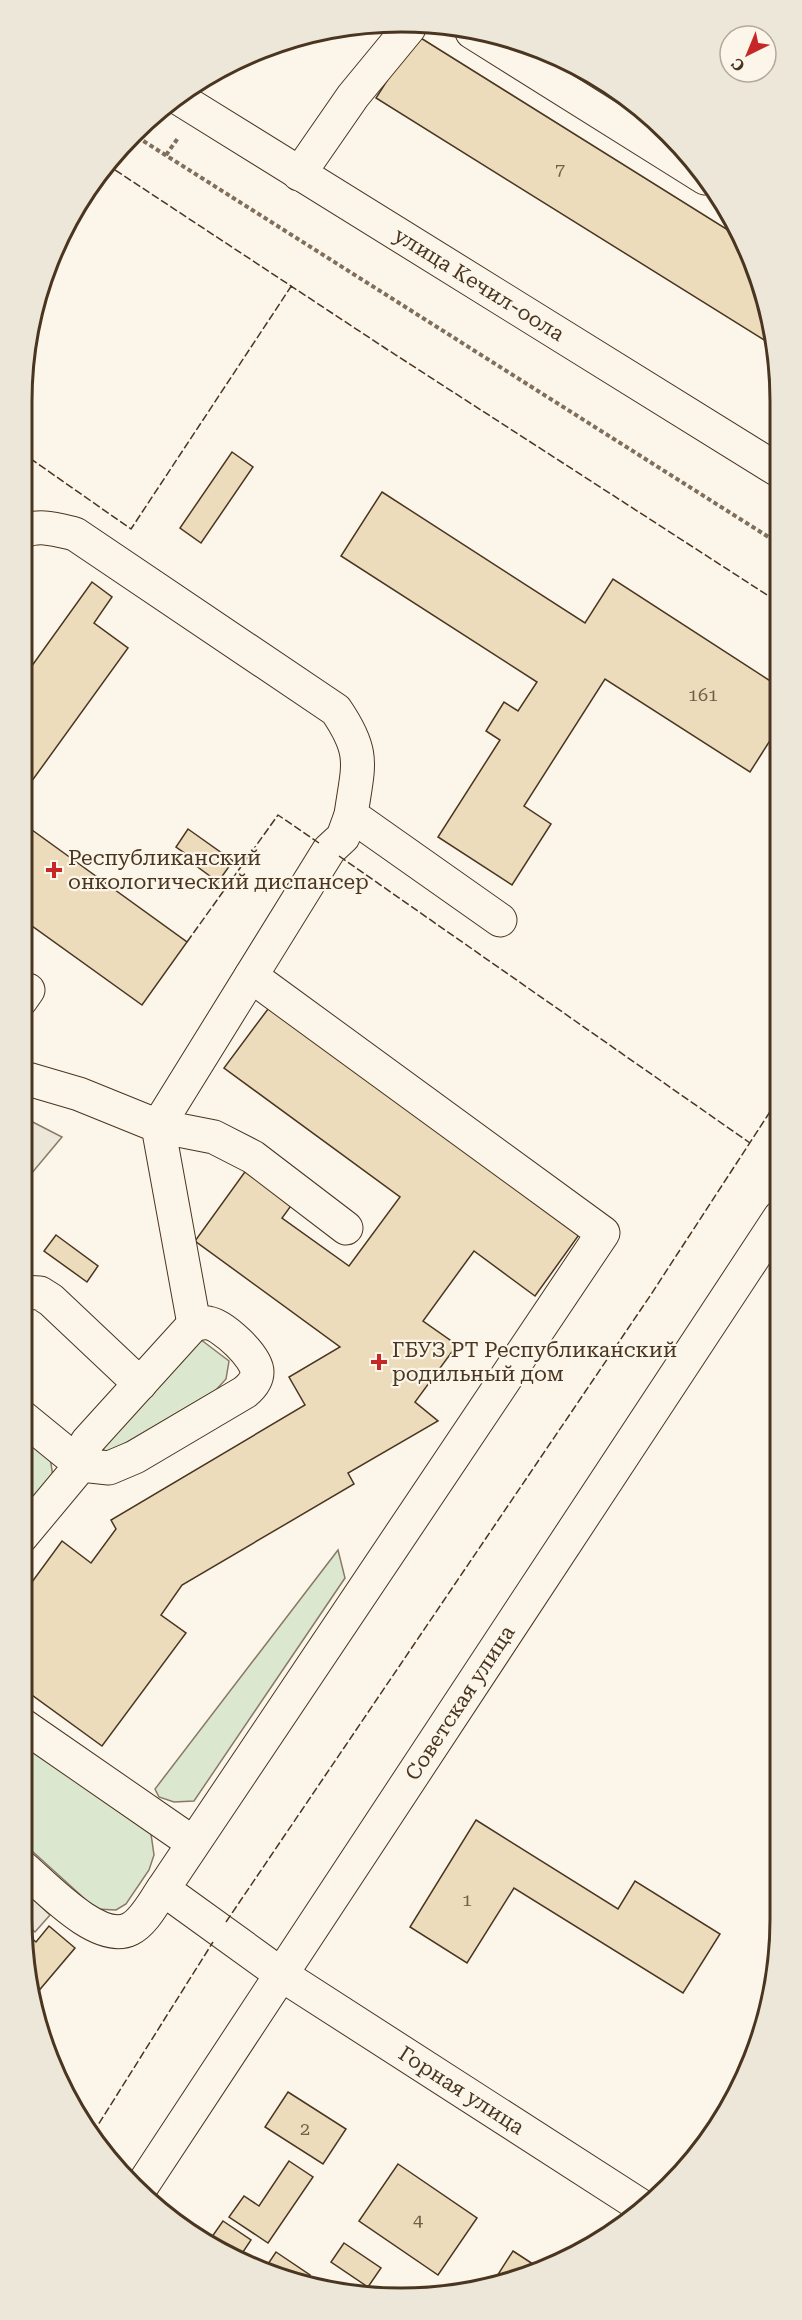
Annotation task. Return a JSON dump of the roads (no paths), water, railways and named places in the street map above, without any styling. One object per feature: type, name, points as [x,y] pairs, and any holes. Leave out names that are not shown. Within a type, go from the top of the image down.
[{"type":"street","points":[[299,174],[353,96],[406,32]]},
{"type":"street","points":[[488,42],[686,166]]},
{"type":"street","name":"улица Кечил-оола","points":[[185,102],[770,465]]},
{"type":"street","points":[[32,529],[50,528],[75,534],[336,710],[353,735],[359,760],[351,815],[342,837],[329,850],[158,1126],[194,1324]]},
{"type":"street","points":[[351,815],[500,920]]},
{"type":"street","points":[[32,1875],[87,1922],[114,1932],[130,1929],[135,1924],[163,1889],[603,1233],[251,976]]},
{"type":"street","points":[[32,1080],[79,1094],[158,1126],[214,1137],[253,1156],[346,1228]]},
{"type":"street","name":"Советская улица","points":[[144,2184],[770,1232]]},
{"type":"street","points":[[32,1293],[40,1293],[51,1300],[140,1384]]},
{"type":"street","points":[[32,1425],[81,1465],[109,1468],[135,1457],[245,1392],[254,1384],[258,1374],[255,1362],[247,1351],[217,1326],[207,1322],[194,1324],[87,1442],[81,1465],[32,1524]]},
{"type":"street","points":[[32,1732],[192,1843]]},
{"type":"street","name":"Горная улица","points":[[163,1889],[282,1975],[637,2203]]},
{"type":"place","name":"Республиканский онкологический диспансер","points":[[54,870]]},
{"type":"place","name":"ГБУЗ РТ Республиканский родильный дом","points":[[379,1362]]}]
